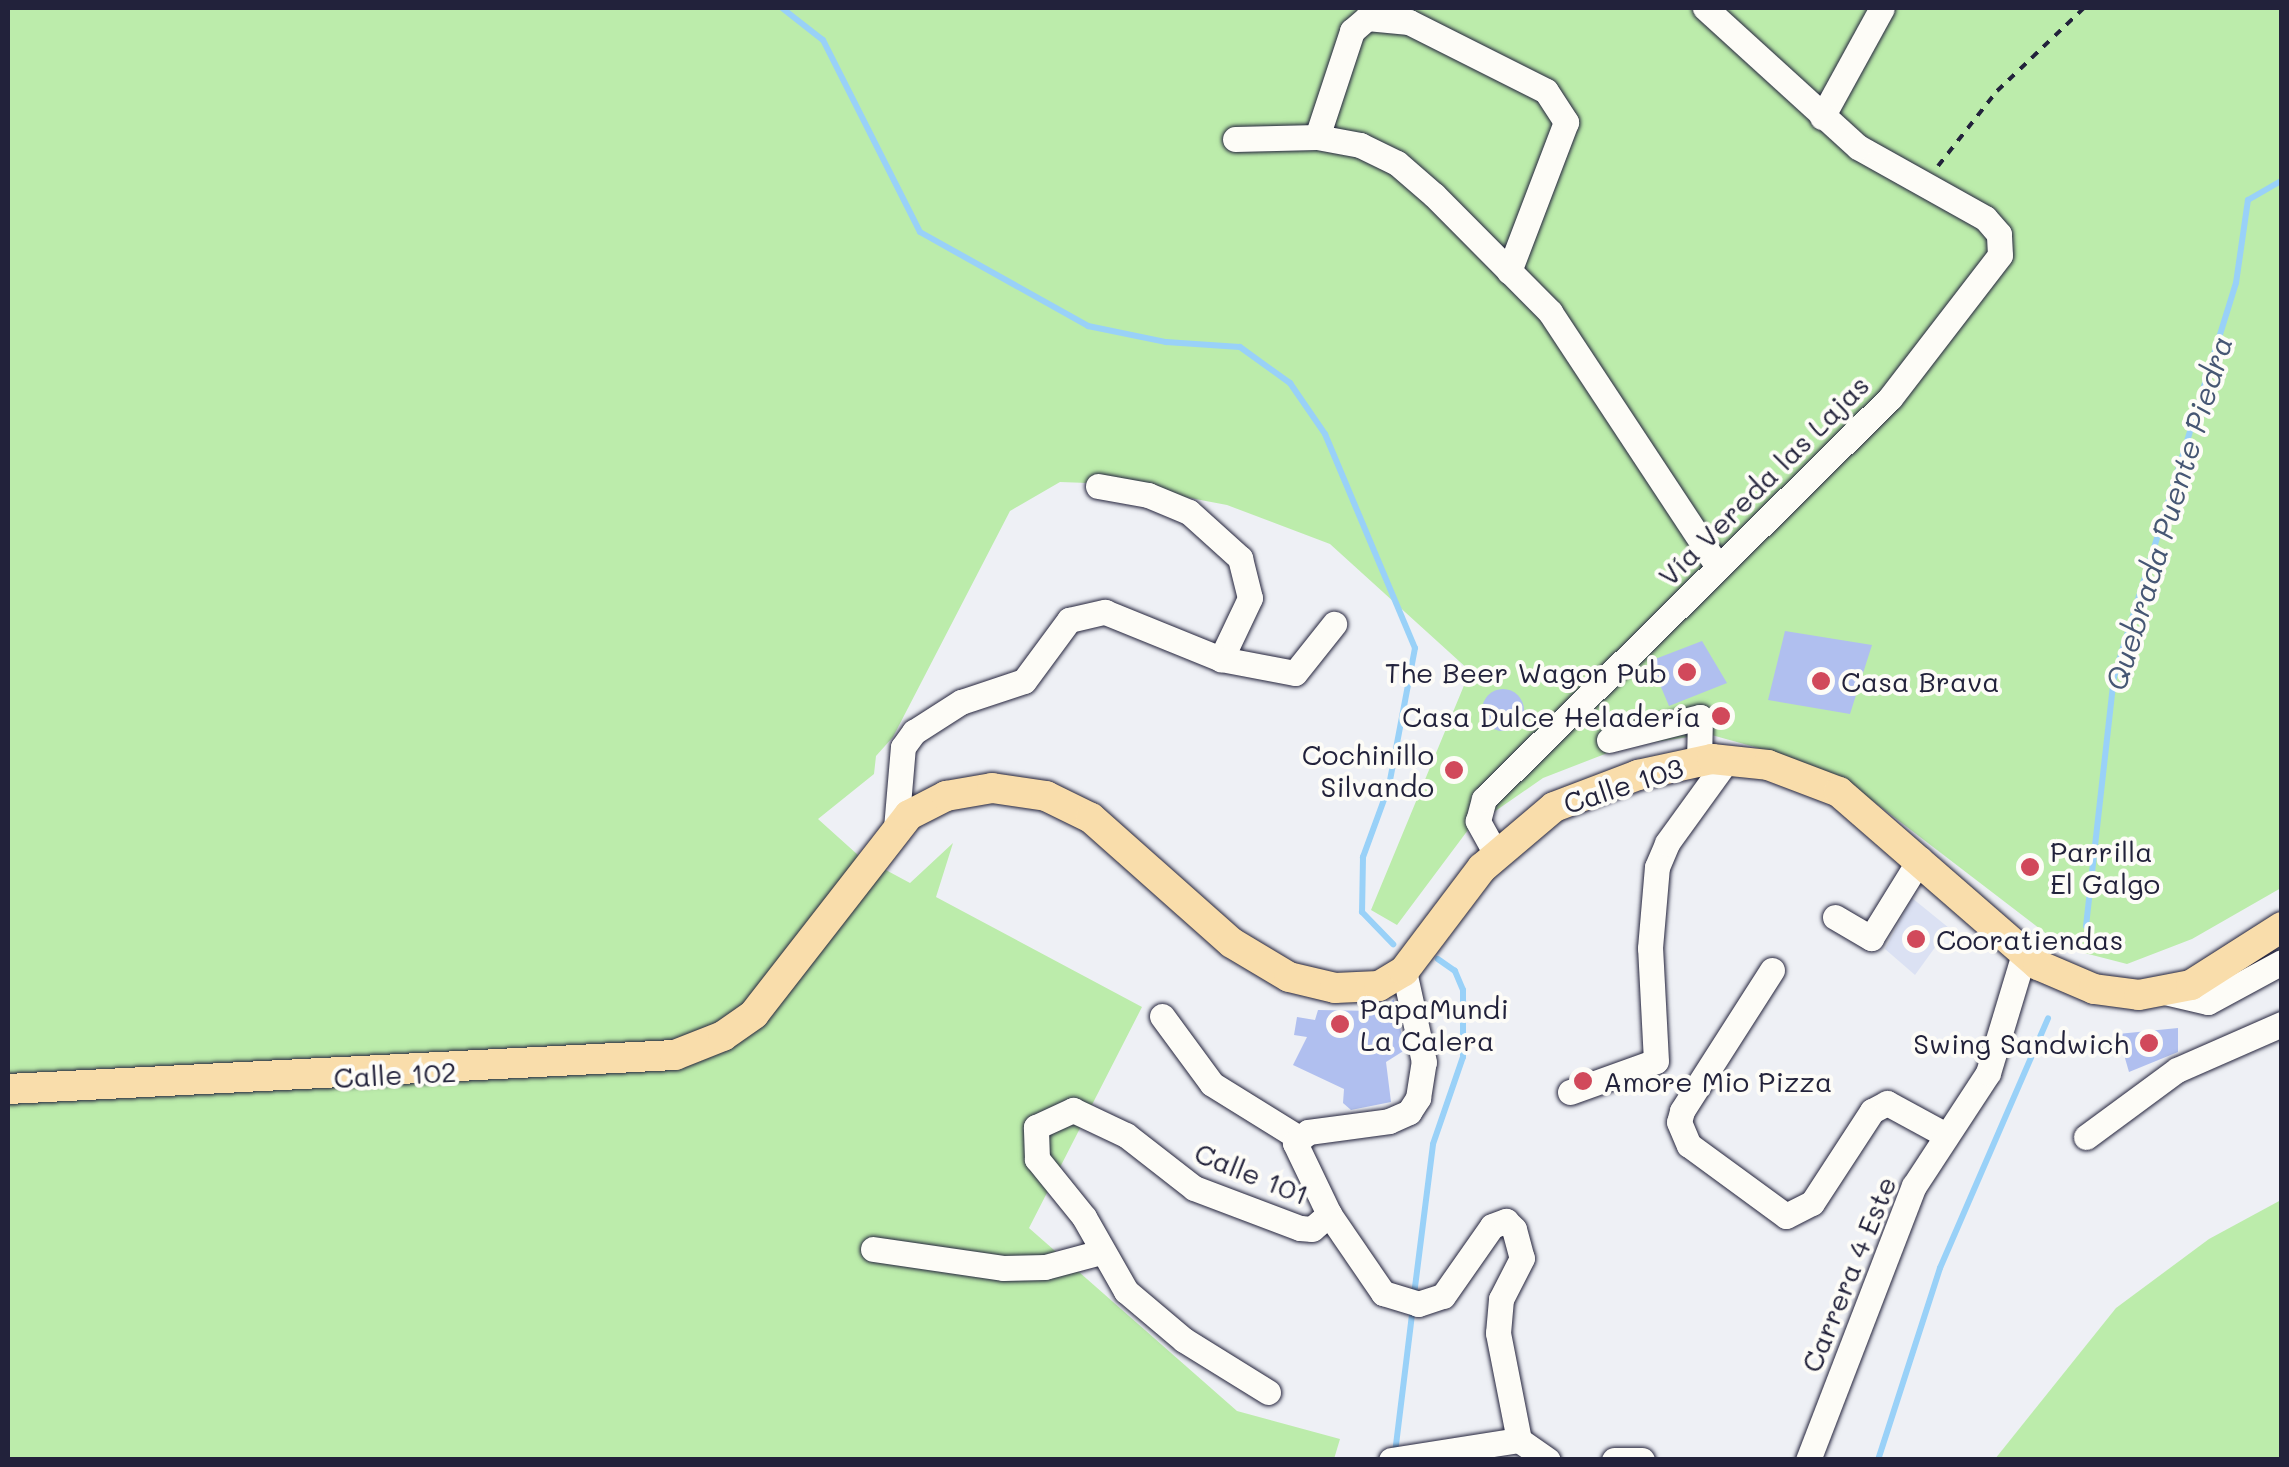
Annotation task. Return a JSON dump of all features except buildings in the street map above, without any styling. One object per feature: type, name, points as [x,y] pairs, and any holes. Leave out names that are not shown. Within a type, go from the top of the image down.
[{"type":"main road","name":"Calle 103","points":[[1404,971],[1496,854],[1554,807],[1713,760]]},
{"type":"main road","points":[[1713,760],[1816,780],[1859,805],[2024,954],[2094,989],[2166,992],[2221,968],[2282,927]]},
{"type":"main road","name":"Calle 102","points":[[8,1089],[634,1061],[703,1045],[765,1001],[896,828],[928,803],[967,790],[1031,792],[1092,818],[1232,943],[1290,977],[1353,990],[1404,971]]},
{"type":"street","name":"Vía Vereda las Lajas","points":[[1496,854],[1478,821],[1484,799],[1890,398],[2000,256],[1999,234],[1985,218],[1922,186],[1822,117],[1705,8]]},
{"type":"street","points":[[1822,117],[1882,8]]},
{"type":"street","points":[[1317,137],[1352,31],[1367,18],[1409,22],[1546,91],[1566,122],[1510,271]]},
{"type":"street","points":[[1235,139],[1317,137],[1360,145],[1397,163],[1550,312],[1718,568]]},
{"type":"street","points":[[1098,486],[1148,494],[1189,512],[1240,558],[1250,598],[1221,659]]},
{"type":"street","points":[[896,828],[903,747],[914,732],[961,702],[1024,681],[1069,620],[1105,612],[1221,659],[1295,673],[1334,624]]},
{"type":"street","points":[[1570,1092],[1656,1061],[1650,948],[1657,867],[1666,842],[1713,760],[1700,718],[1609,740]]},
{"type":"street","points":[[1835,917],[1871,938],[1920,859]]},
{"type":"street","name":"Carrera 4 Este","points":[[1808,1460],[1894,1232],[1946,1135],[1988,1073],[2024,954]]},
{"type":"street","points":[[2166,992],[2208,1002],[2282,962]]},
{"type":"street","points":[[1772,970],[1682,1111],[1679,1122],[1689,1145],[1786,1216],[1812,1203],[1872,1111],[1887,1103],[1946,1135]]},
{"type":"street","points":[[1162,1016],[1212,1084],[1299,1138],[1389,1121],[1409,1112],[1418,1098],[1424,1062],[1404,971]]},
{"type":"street","points":[[2086,1138],[2178,1070],[2282,1024]]},
{"type":"street","name":"Calle 101","points":[[1268,1392],[1184,1340],[1126,1291],[1033,1150],[1036,1127],[1073,1110],[1102,1120],[1194,1188],[1312,1230],[1328,1214],[1383,1293],[1409,1303],[1443,1296],[1486,1232],[1506,1221],[1522,1258],[1501,1299],[1498,1333],[1519,1440]]},
{"type":"street","points":[[1299,1138],[1297,1151],[1324,1194],[1328,1214]]},
{"type":"street","points":[[873,1249],[1002,1268],[1045,1267],[1101,1252]]},
{"type":"street","points":[[1400,1459],[1519,1440],[1548,1460]]},
{"type":"street","points":[[1614,1460],[1642,1460]]},
{"type":"path","points":[[1922,186],[1997,91],[2084,8]]},
{"type":"shaded area","name":"Cooratiendas","points":[[1912,898],[1949,928],[1915,975],[1885,949]]},
{"type":"green space","points":[[8,8],[2281,8],[2281,888],[2192,939],[2127,964],[2065,948],[1873,801],[1780,754],[1708,734],[1623,747],[1543,778],[1468,830],[1397,925],[1371,910],[1470,671],[1330,544],[1227,505],[1116,484],[1060,482],[1010,511],[893,737],[876,756],[874,774],[818,819],[858,855],[910,883],[953,843],[936,897],[1142,1007],[1029,1228],[1237,1411],[1340,1439],[1334,1459],[8,1460]]},
{"type":"green space","points":[[2281,1200],[2281,1459],[1995,1459],[2116,1308],[2209,1239]]},
{"type":"waterway","points":[[782,8],[823,40],[920,232],[1088,326],[1166,342],[1240,347],[1290,383],[1325,434],[1415,648],[1389,786],[1363,857],[1362,912],[1393,944]]},
{"type":"waterway","name":"Quebrada Puente Piedra","points":[[2086,926],[2114,677],[2236,283],[2248,200],[2282,180]]},
{"type":"waterway","points":[[1414,1295],[1433,1144],[1463,1057],[1463,990],[1455,971],[1438,959]]},
{"type":"waterway","name":"Quebrada Puente Piedra","points":[[1878,1460],[1940,1268],[2048,1018]]},
{"type":"waterway","points":[[1395,1453],[1413,1307]]},
{"type":"place","name":"The Beer Wagon Pub","points":[[1687,672]]},
{"type":"place","name":"Casa Brava","points":[[1821,681]]},
{"type":"place","name":"Casa Dulce Heladería","points":[[1721,716]]},
{"type":"place","name":"Cochinillo Silvando","points":[[1454,770]]},
{"type":"place","name":"Parrilla El Galgo","points":[[2030,867]]},
{"type":"place","name":"Cooratiendas","points":[[1916,939]]},
{"type":"place","name":"PapaMundi La Calera","points":[[1340,1024]]},
{"type":"place","name":"Swing Sandwich","points":[[2149,1043]]},
{"type":"place","name":"Amore Mio Pizza","points":[[1583,1081]]}]
